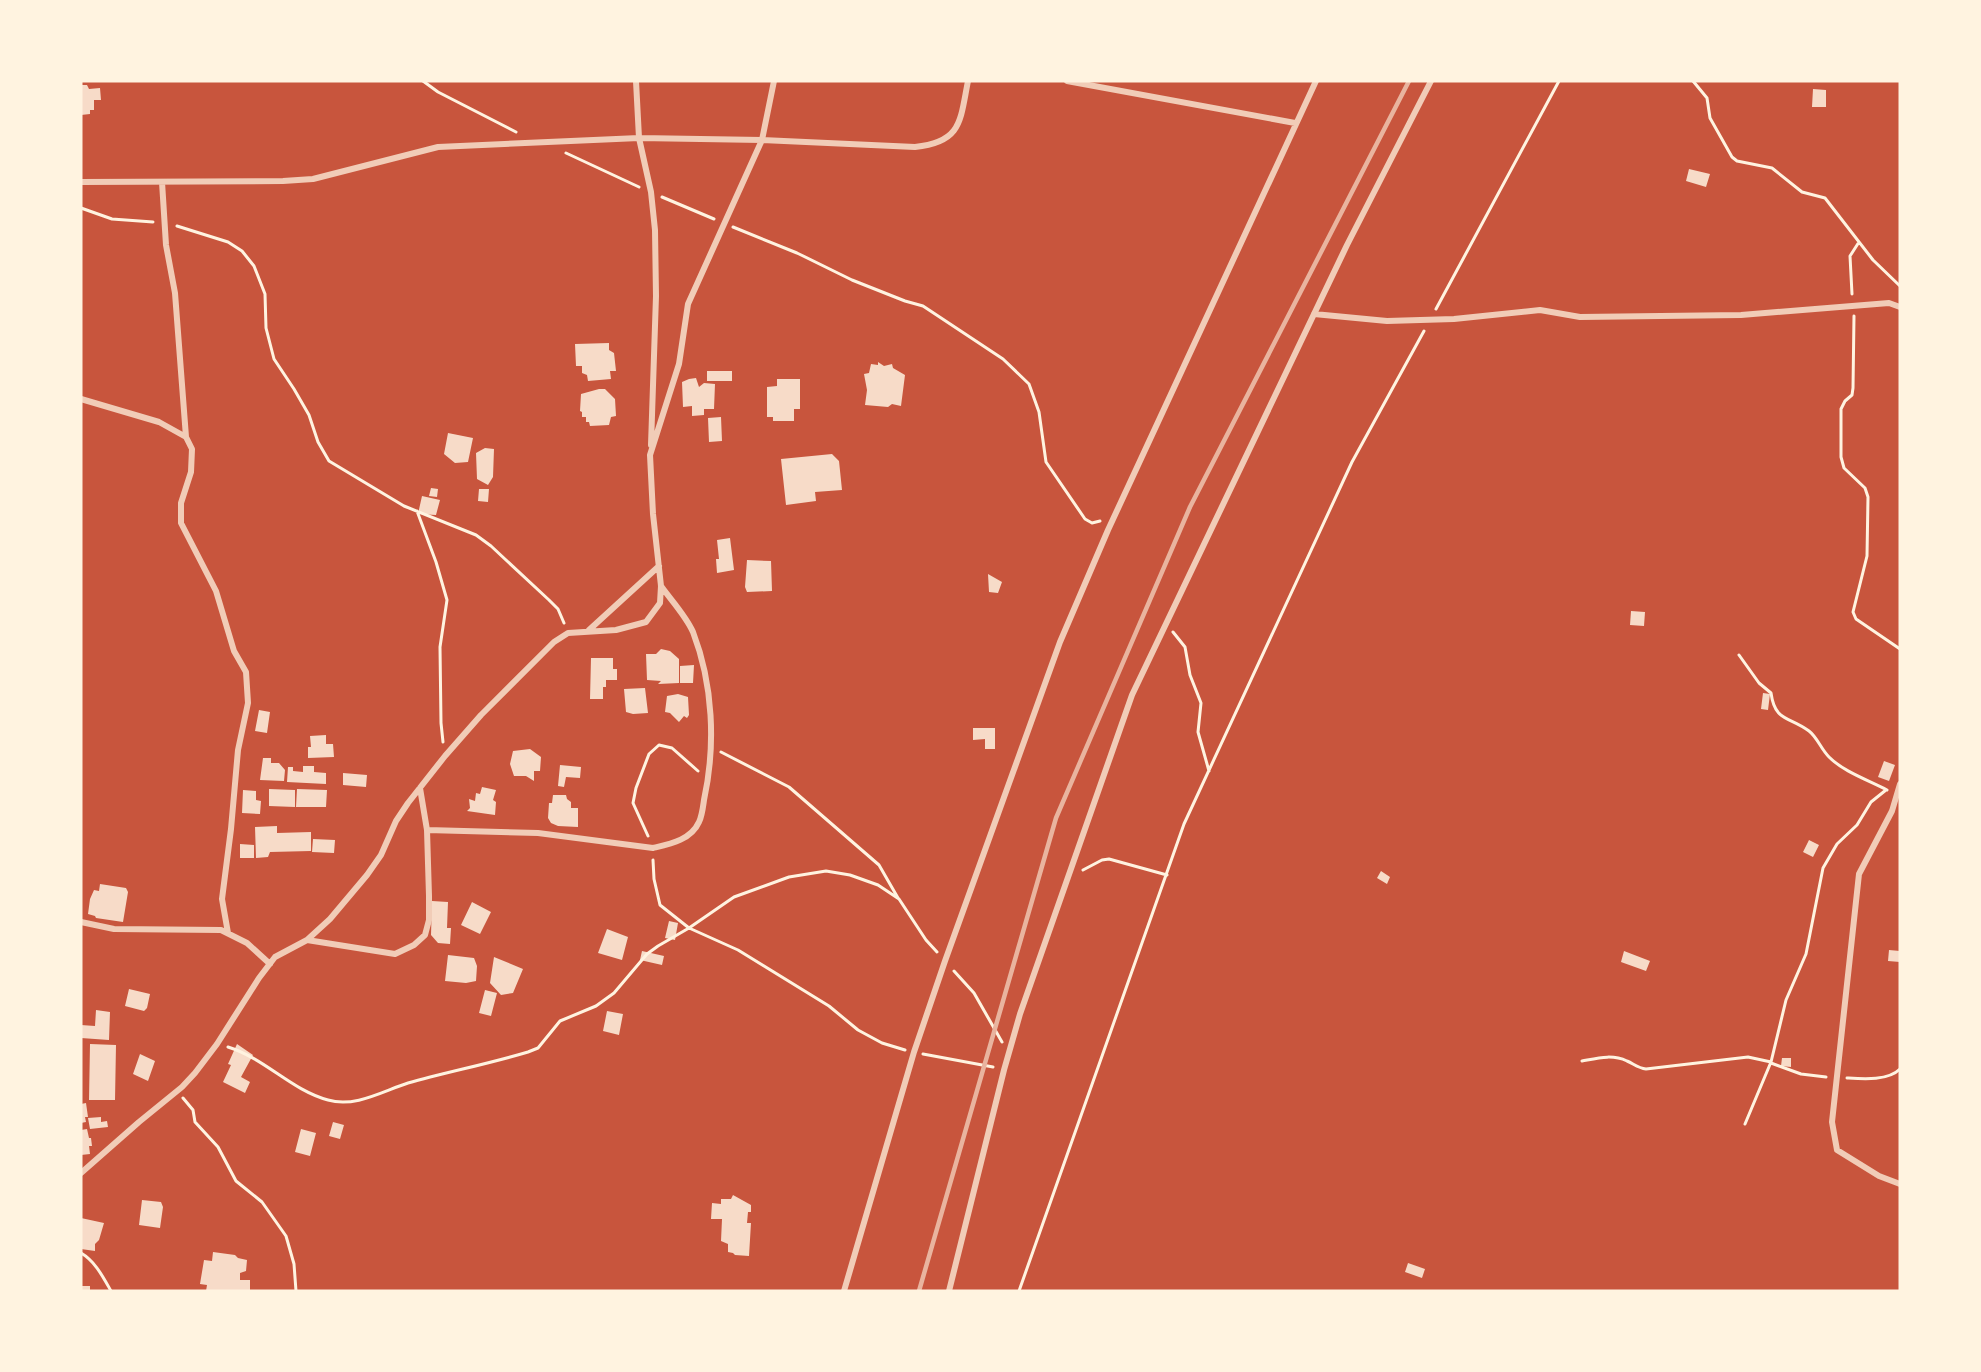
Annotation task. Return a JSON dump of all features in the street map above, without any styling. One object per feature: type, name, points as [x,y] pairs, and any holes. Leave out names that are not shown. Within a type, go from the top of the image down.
[{"type":"street","points":[[81,1173],[195,1073],[275,957],[308,939],[330,919],[367,875],[381,855],[396,821],[445,756],[481,715],[554,642],[568,633],[616,630],[646,622],[660,603],[661,586],[653,514],[650,455],[656,296],[655,230],[651,192],[639,138],[636,81]]},
{"type":"street","points":[[650,455],[679,364],[688,304],[762,140],[774,81]]},
{"type":"street","points":[[81,182],[313,179],[438,147],[639,138],[926,146],[947,138],[956,128],[961,119],[968,81]]},
{"type":"street","points":[[1067,81],[1295,123]]},
{"type":"street","points":[[844,1291],[914,1052],[1060,642],[1108,530],[1316,81]]},
{"type":"street","points":[[949,1291],[1010,1048],[1132,695],[1347,245],[1431,81]]},
{"type":"street","points":[[162,182],[166,245],[175,293],[186,437],[192,449],[190,472],[181,503],[181,524],[216,591],[234,651],[246,672],[248,703],[238,750],[222,899],[228,933]]},
{"type":"street","points":[[1314,314],[1387,321],[1454,319],[1540,310],[1580,317],[1741,315],[1889,303],[1900,307]]},
{"type":"street","points":[[81,399],[159,422],[186,437]]},
{"type":"street","points":[[588,631],[659,566]]},
{"type":"street","points":[[427,830],[538,833],[653,848],[671,844],[688,836],[699,822],[708,780],[710,705],[705,669],[692,629],[661,586]]},
{"type":"street","points":[[1897,785],[1892,811],[1859,874],[1832,1122],[1837,1150],[1879,1176],[1900,1184]]},
{"type":"street","points":[[308,939],[395,954],[414,945],[424,935],[429,920],[427,830],[420,788]]},
{"type":"street","points":[[81,922],[114,928],[221,930],[247,943],[270,964]]},
{"type":"path","points":[[1018,1291],[1185,824],[1352,462],[1559,81]]},
{"type":"path","points":[[1693,81],[1707,98],[1710,118],[1732,157],[1737,161],[1772,168],[1802,192],[1825,198],[1873,260],[1900,286]]},
{"type":"path","points":[[81,208],[112,219],[164,224],[228,242],[242,251],[254,266],[265,294],[266,328],[274,359],[304,406],[318,442],[329,461],[404,506],[476,535],[491,546],[558,609],[568,633]]},
{"type":"path","points":[[1859,242],[1852,252],[1849,263],[1855,331],[1853,388],[1852,395],[1841,409],[1841,457],[1844,468],[1865,488],[1868,497],[1867,556],[1853,612],[1856,619],[1900,649]]},
{"type":"path","points":[[905,301],[932,310],[1003,359],[1023,378],[1038,408],[1042,444],[1049,467],[1085,519],[1092,523],[1100,521],[1108,530]]},
{"type":"path","points":[[417,512],[436,562],[447,600],[440,647],[441,723],[445,756]]},
{"type":"path","points":[[1165,624],[1180,640],[1187,655],[1190,675],[1201,703],[1198,732],[1209,771]]},
{"type":"path","points":[[1739,655],[1759,684],[1771,693],[1772,705],[1777,713],[1810,732],[1827,755],[1838,765],[1887,790]]},
{"type":"path","points":[[708,780],[672,748],[659,745],[649,754],[636,788],[633,803],[653,848],[654,879],[660,905],[688,928],[738,950],[830,1006],[858,1030],[882,1043],[914,1052],[984,1064],[1004,1070]]},
{"type":"path","points":[[710,745],[789,787],[879,866],[926,940],[974,993],[1001,1042],[1010,1048]]},
{"type":"path","points":[[1745,1124],[1771,1062],[1786,1000],[1806,954],[1823,868],[1838,844],[1857,825],[1871,802],[1897,785]]},
{"type":"path","points":[[1067,880],[1095,863],[1109,860],[1167,875]]},
{"type":"path","points":[[217,1044],[244,1052],[276,1071],[295,1086],[330,1101],[374,1097],[405,1084],[510,1058],[538,1048],[560,1021],[596,1006],[614,993],[647,954],[734,897],[789,877],[826,871],[850,875],[878,885],[899,899]]},
{"type":"path","points":[[1582,1061],[1604,1057],[1617,1058],[1646,1069],[1748,1057],[1771,1062]]},
{"type":"path","points":[[175,1092],[190,1106],[195,1122],[218,1147],[236,1181],[262,1202],[286,1236],[294,1264],[296,1291]]},
{"type":"path","points":[[81,1252],[93,1262],[111,1291]]},
{"type":"building","points":[[81,85],[87,85],[89,89],[100,88],[101,100],[94,100],[94,110],[90,110],[90,114],[81,115]]},
{"type":"building","points":[[1813,89],[1826,90],[1826,107],[1812,107]]},
{"type":"building","points":[[1689,169],[1710,174],[1706,187],[1686,181]]},
{"type":"building","points":[[609,343],[609,350],[614,353],[616,371],[610,371],[611,379],[588,381],[587,375],[582,373],[582,366],[576,366],[575,344]]},
{"type":"building","points":[[878,362],[884,366],[892,364],[893,368],[905,375],[901,406],[865,405],[867,390],[864,374],[869,373],[871,364],[878,365]]},
{"type":"building","points":[[707,371],[732,371],[732,381],[707,381]]},
{"type":"building","points":[[696,378],[699,387],[704,383],[715,384],[714,409],[704,409],[704,415],[692,416],[692,406],[683,407],[682,382]]},
{"type":"building","points":[[777,379],[800,379],[800,409],[794,409],[794,421],[773,421],[773,417],[767,417],[767,387],[777,386]]},
{"type":"building","points":[[605,389],[615,399],[616,416],[611,417],[609,425],[590,426],[580,411],[581,394]]},
{"type":"building","points":[[721,417],[722,441],[709,442],[708,418]]},
{"type":"building","points":[[448,433],[473,438],[468,462],[455,463],[444,454]]},
{"type":"building","points":[[485,448],[494,449],[493,477],[488,485],[477,479],[476,453]]},
{"type":"building","points":[[832,454],[839,461],[842,490],[815,492],[816,501],[786,505],[781,459]]},
{"type":"building","points":[[431,488],[438,489],[437,497],[429,496]]},
{"type":"building","points":[[479,489],[489,489],[488,502],[478,501]]},
{"type":"building","points":[[422,496],[440,500],[436,515],[418,514]]},
{"type":"building","points":[[730,538],[734,570],[717,573],[716,559],[719,559],[717,540]]},
{"type":"building","points":[[747,560],[771,561],[772,591],[747,592],[745,587]]},
{"type":"building","points":[[988,574],[1002,582],[998,593],[989,592]]},
{"type":"building","points":[[1631,611],[1645,612],[1644,626],[1630,625]]},
{"type":"building","points":[[661,649],[670,651],[679,659],[679,683],[658,684],[661,681],[647,680],[646,654],[656,654]]},
{"type":"building","points":[[591,658],[613,658],[613,669],[617,669],[617,680],[606,680],[606,687],[603,687],[603,699],[590,699]]},
{"type":"building","points":[[694,665],[693,683],[680,683],[680,666]]},
{"type":"building","points":[[645,688],[648,713],[626,712],[624,689]]},
{"type":"building","points":[[1763,693],[1770,694],[1768,710],[1761,709]]},
{"type":"building","points":[[678,694],[688,697],[689,715],[687,718],[684,716],[679,722],[670,713],[665,712],[667,696]]},
{"type":"building","points":[[259,710],[270,712],[267,733],[255,731]]},
{"type":"building","points":[[973,728],[995,728],[995,749],[985,749],[985,739],[973,740]]},
{"type":"building","points":[[326,735],[326,744],[333,744],[334,757],[308,758],[308,747],[311,747],[310,736]]},
{"type":"building","points":[[530,749],[541,757],[540,771],[534,771],[534,781],[526,776],[514,776],[510,764],[513,751]]},
{"type":"building","points":[[263,758],[271,758],[271,763],[279,763],[285,770],[284,781],[260,780]]},
{"type":"building","points":[[1884,761],[1895,765],[1889,781],[1878,777]]},
{"type":"building","points":[[560,765],[581,767],[580,778],[566,777],[564,787],[558,786]]},
{"type":"building","points":[[303,766],[314,766],[314,772],[326,773],[326,784],[287,782],[288,767],[293,767],[293,771],[303,772]]},
{"type":"building","points":[[343,773],[367,775],[366,787],[343,785]]},
{"type":"building","points":[[482,787],[496,790],[493,800],[496,802],[495,815],[467,811],[470,808],[469,799],[475,801],[476,793],[480,794]]},
{"type":"building","points":[[269,789],[295,790],[295,807],[269,806]]},
{"type":"building","points":[[297,789],[327,790],[326,807],[296,807]]},
{"type":"building","points":[[243,790],[256,791],[256,800],[261,801],[260,814],[242,813]]},
{"type":"building","points":[[553,795],[566,795],[571,802],[571,808],[578,808],[578,827],[558,826],[551,823],[548,818],[549,803],[552,803]]},
{"type":"building","points":[[277,826],[277,833],[311,832],[311,851],[270,852],[268,857],[256,858],[255,827]]},
{"type":"building","points":[[313,839],[335,840],[334,853],[312,852]]},
{"type":"building","points":[[1809,840],[1819,845],[1813,857],[1803,852]]},
{"type":"building","points":[[240,844],[254,845],[254,858],[240,858]]},
{"type":"building","points":[[1381,871],[1390,877],[1387,884],[1377,878]]},
{"type":"building","points":[[100,884],[126,888],[128,892],[123,922],[96,918],[88,914],[90,899],[94,890],[99,891]]},
{"type":"building","points":[[432,901],[448,902],[447,928],[451,928],[450,944],[438,943],[431,935]]},
{"type":"building","points":[[472,902],[491,912],[480,934],[461,925]]},
{"type":"building","points":[[669,921],[678,923],[675,940],[665,938]]},
{"type":"building","points":[[607,929],[628,937],[622,960],[598,953]]},
{"type":"building","points":[[1889,950],[1900,951],[1900,962],[1888,961]]},
{"type":"building","points":[[642,951],[664,956],[662,965],[640,960]]},
{"type":"building","points":[[1624,951],[1650,961],[1646,971],[1621,962]]},
{"type":"building","points":[[448,955],[474,958],[477,966],[476,981],[466,983],[445,981]]},
{"type":"building","points":[[494,957],[523,969],[513,993],[501,995],[490,983]]},
{"type":"building","points":[[129,989],[150,994],[147,1008],[144,1011],[125,1006]]},
{"type":"building","points":[[485,990],[497,993],[491,1016],[479,1013]]},
{"type":"building","points":[[96,1010],[110,1012],[109,1040],[81,1038],[81,1025],[95,1026]]},
{"type":"building","points":[[607,1011],[623,1014],[619,1035],[603,1031]]},
{"type":"building","points":[[90,1044],[116,1045],[115,1100],[89,1100]]},
{"type":"building","points":[[237,1044],[253,1055],[241,1077],[250,1082],[245,1093],[223,1082]]},
{"type":"building","points":[[140,1054],[155,1061],[148,1081],[133,1074]]},
{"type":"building","points":[[1782,1058],[1791,1058],[1791,1067],[1781,1066]]},
{"type":"building","points":[[86,1103],[88,1117],[85,1117],[86,1122],[81,1123],[81,1104]]},
{"type":"building","points":[[101,1117],[101,1122],[107,1121],[108,1127],[90,1129],[88,1118]]},
{"type":"building","points":[[333,1122],[344,1125],[340,1139],[329,1136]]},
{"type":"building","points":[[87,1129],[92,1146],[89,1146],[90,1154],[81,1155],[81,1130]]},
{"type":"building","points":[[301,1129],[316,1133],[310,1156],[295,1152]]},
{"type":"building","points":[[733,1195],[751,1205],[747,1223],[751,1223],[749,1256],[728,1252],[728,1244],[721,1241],[722,1219],[711,1219],[712,1203],[721,1204],[721,1199],[731,1199]]},
{"type":"building","points":[[142,1200],[161,1202],[163,1207],[160,1228],[139,1225]]},
{"type":"building","points":[[81,1218],[104,1223],[99,1240],[95,1244],[95,1251],[81,1249]]},
{"type":"building","points":[[213,1252],[235,1255],[247,1260],[246,1271],[240,1273],[240,1280],[250,1280],[250,1291],[206,1291],[207,1285],[200,1284],[204,1260],[212,1261]]},
{"type":"building","points":[[1408,1263],[1425,1269],[1422,1278],[1405,1272]]},
{"type":"building","points":[[81,1286],[90,1286],[90,1291],[81,1291]]},
{"type":"railway","points":[[919,1291],[1056,818],[1190,507],[1409,81]]}]
